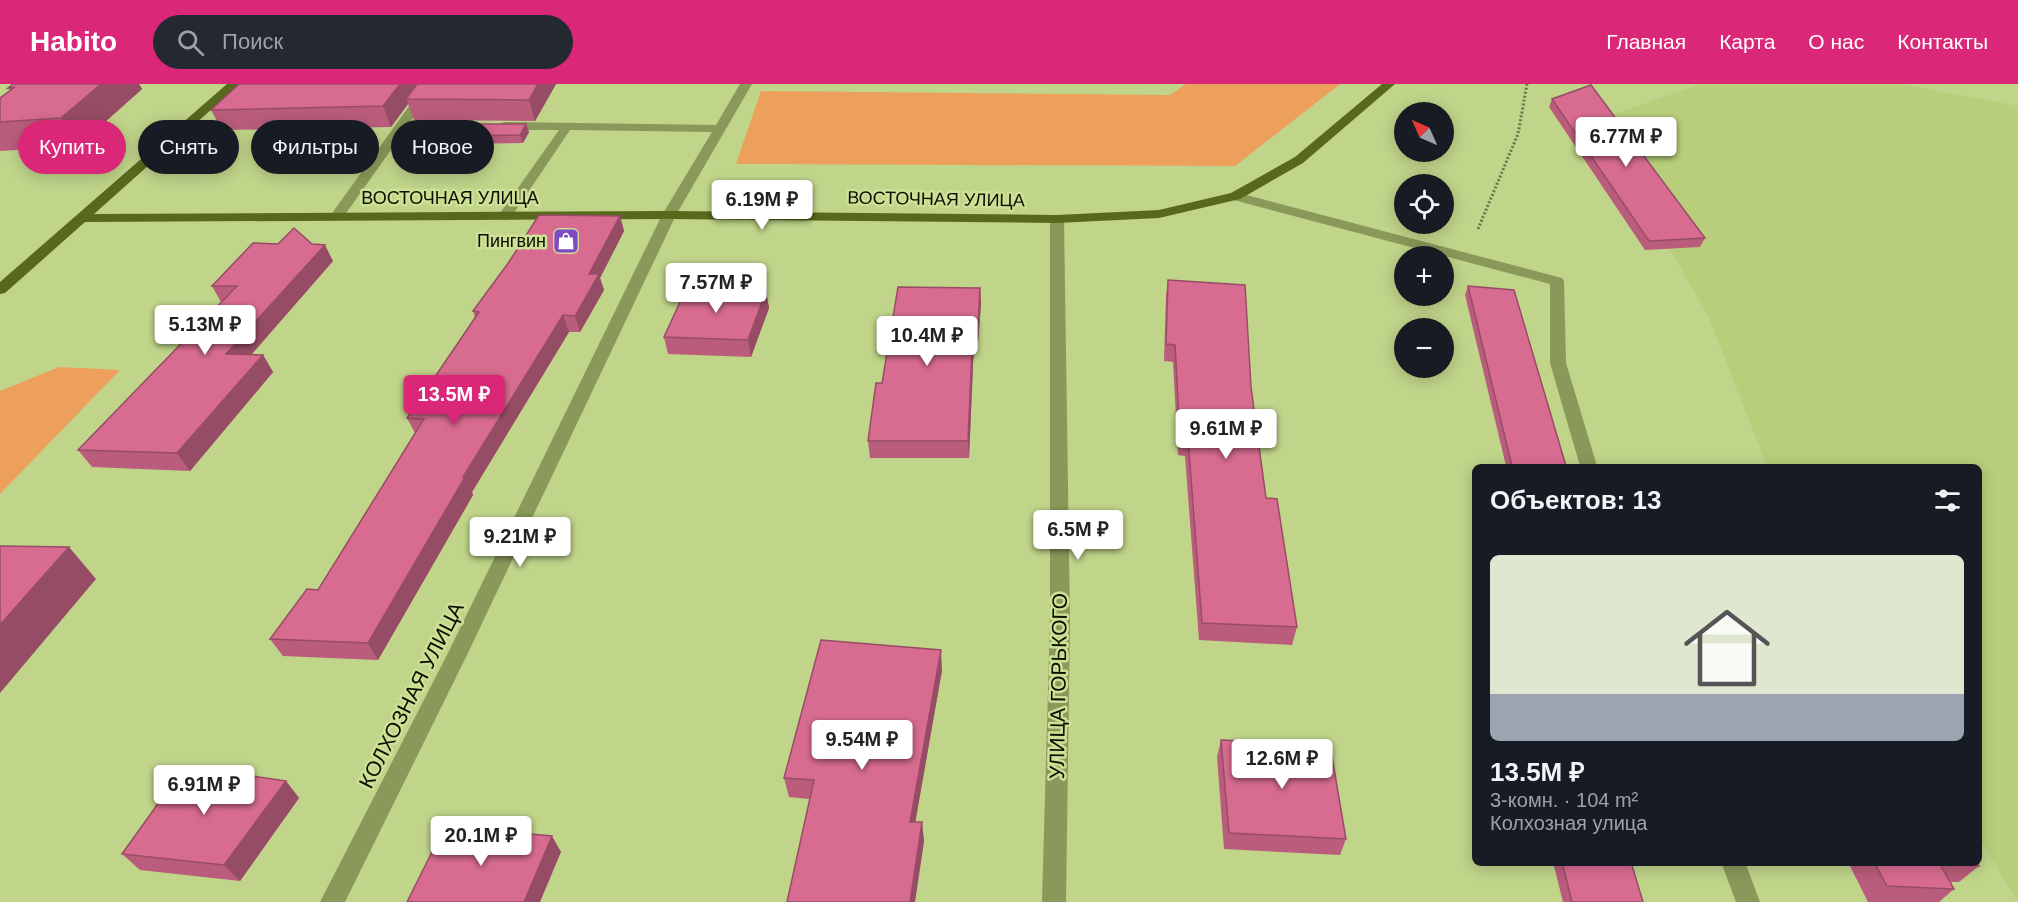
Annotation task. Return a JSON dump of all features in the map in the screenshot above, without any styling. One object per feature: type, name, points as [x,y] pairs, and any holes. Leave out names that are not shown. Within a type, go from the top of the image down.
[{"type":"main road","points":[[0,290],[234,84]]},
{"type":"main road","name":"ВОСТОЧНАЯ УЛИЦА","points":[[84,218],[669,215],[1057,219],[1159,214],[1235,196],[1299,160],[1389,84]]},
{"type":"street","points":[[405,120],[431,84]]},
{"type":"street","points":[[730,84],[738,98]]},
{"type":"street","name":"КОЛХОЗНАЯ УЛИЦА","points":[[332,902],[458,655],[669,215],[746,84]]},
{"type":"street","points":[[494,126],[720,129]]},
{"type":"street","points":[[505,216],[567,126]]},
{"type":"street","points":[[337,216],[391,140]]},
{"type":"street","points":[[1235,196],[1557,281],[1558,363],[1588,464]]},
{"type":"street","name":"УЛИЦА ГОРЬКОГО","points":[[1054,902],[1060,620],[1057,219]]},
{"type":"street","points":[[1734,866],[1748,902]]},
{"type":"path","points":[[1466,257],[1518,134],[1527,84]]},
{"type":"shaded area","points":[[1186,84],[1340,84],[1235,166],[736,164],[761,91],[1170,95]]},
{"type":"shaded area","points":[[1701,84],[1899,84],[2018,106],[2018,902],[1982,843],[1982,464],[1766,464],[1708,315],[1595,121]]},
{"type":"shaded area","points":[[59,367],[120,370],[0,494],[0,391]]},
{"type":"building","points":[[13,84],[101,84],[61,118],[0,122],[0,98],[15,87],[8,88]]},
{"type":"building","points":[[239,84],[400,84],[383,106],[211,110]]},
{"type":"building","points":[[417,84],[538,84],[529,100],[406,99]]},
{"type":"building","points":[[1591,85],[1705,238],[1649,241],[1552,99]]},
{"type":"building","points":[[494,124],[526,124],[520,135],[494,135]]},
{"type":"building","points":[[539,215],[620,216],[589,274],[599,274],[575,316],[563,315],[463,477],[465,477],[368,643],[270,639],[307,589],[318,590],[424,419],[407,418],[479,312],[473,311],[509,262]]},
{"type":"building","points":[[294,228],[312,244],[325,245],[226,354],[263,355],[177,453],[78,450],[237,286],[212,286],[253,243],[278,244]]},
{"type":"building","points":[[1168,280],[1245,285],[1251,387],[1266,498],[1277,499],[1297,627],[1202,623],[1188,438],[1180,438],[1175,345],[1166,344]]},
{"type":"building","points":[[1468,286],[1514,290],[1565,464],[1512,464]]},
{"type":"building","points":[[898,287],[980,288],[978,326],[973,326],[968,441],[868,441],[876,383],[882,383]]},
{"type":"building","points":[[686,289],[766,291],[748,340],[664,337]]},
{"type":"building","points":[[0,546],[69,547],[0,625]]},
{"type":"building","points":[[821,640],[941,650],[910,822],[922,822],[910,902],[787,902],[814,780],[784,778]]},
{"type":"building","points":[[1221,740],[1330,745],[1346,839],[1229,833]]},
{"type":"building","points":[[185,766],[286,781],[224,865],[122,854]]},
{"type":"building","points":[[445,826],[552,836],[524,902],[407,902]]},
{"type":"building","points":[[1563,866],[1632,866],[1643,902],[1572,902]]},
{"type":"building","points":[[1876,866],[1941,866],[1954,889],[1887,886]]},
{"type":"place","name":"Пингвин","points":[[566,241]]}]
